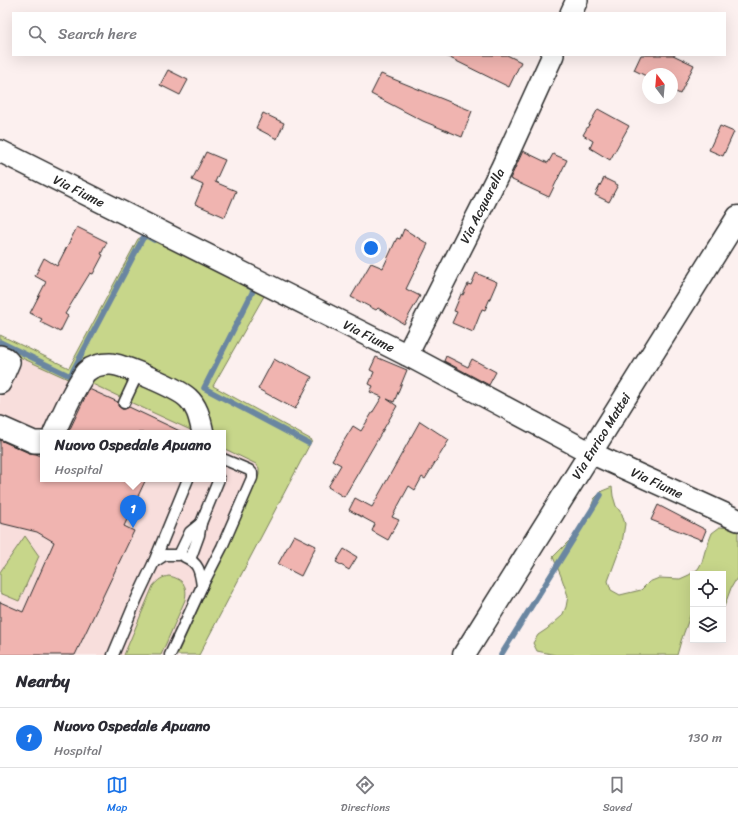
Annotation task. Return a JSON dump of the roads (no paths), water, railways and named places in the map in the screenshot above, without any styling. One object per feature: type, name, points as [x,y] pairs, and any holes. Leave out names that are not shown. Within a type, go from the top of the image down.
[{"type":"main road","name":"Via Enrico Mattei","points":[[464,655],[738,217]]},
{"type":"street","points":[[572,12],[577,0]]},
{"type":"street","name":"Via Acquarella","points":[[407,355],[501,169],[553,56]]},
{"type":"street","name":"Via Fiume","points":[[0,151],[407,355],[591,452],[738,520]]},
{"type":"street","points":[[0,356],[9,362],[0,383]]},
{"type":"street","points":[[55,430],[74,390],[86,372],[99,365],[111,364],[124,367],[138,373],[187,397],[197,409],[203,430]]},
{"type":"street","points":[[0,427],[34,442],[40,442]]},
{"type":"lane","points":[[124,403],[138,373]]},
{"type":"lane","points":[[170,655],[222,547],[252,478],[252,473],[249,470],[226,460]]},
{"type":"lane","points":[[113,655],[136,598],[154,562],[187,482]]},
{"type":"lane","points":[[191,560],[191,556],[199,535],[201,523],[218,482]]},
{"type":"lane","points":[[180,555],[190,532],[201,523]]},
{"type":"lane","points":[[154,562],[165,555],[180,555],[188,558],[198,566],[201,574],[202,586]]},
{"type":"waterway","points":[[0,342],[70,376],[143,238],[147,236],[154,240]]},
{"type":"waterway","points":[[248,286],[254,289],[204,388],[308,443]]},
{"type":"waterway","points":[[501,655],[601,495]]},
{"type":"place","name":"Nuovo Ospedale Apuano","points":[[133,528]]}]
